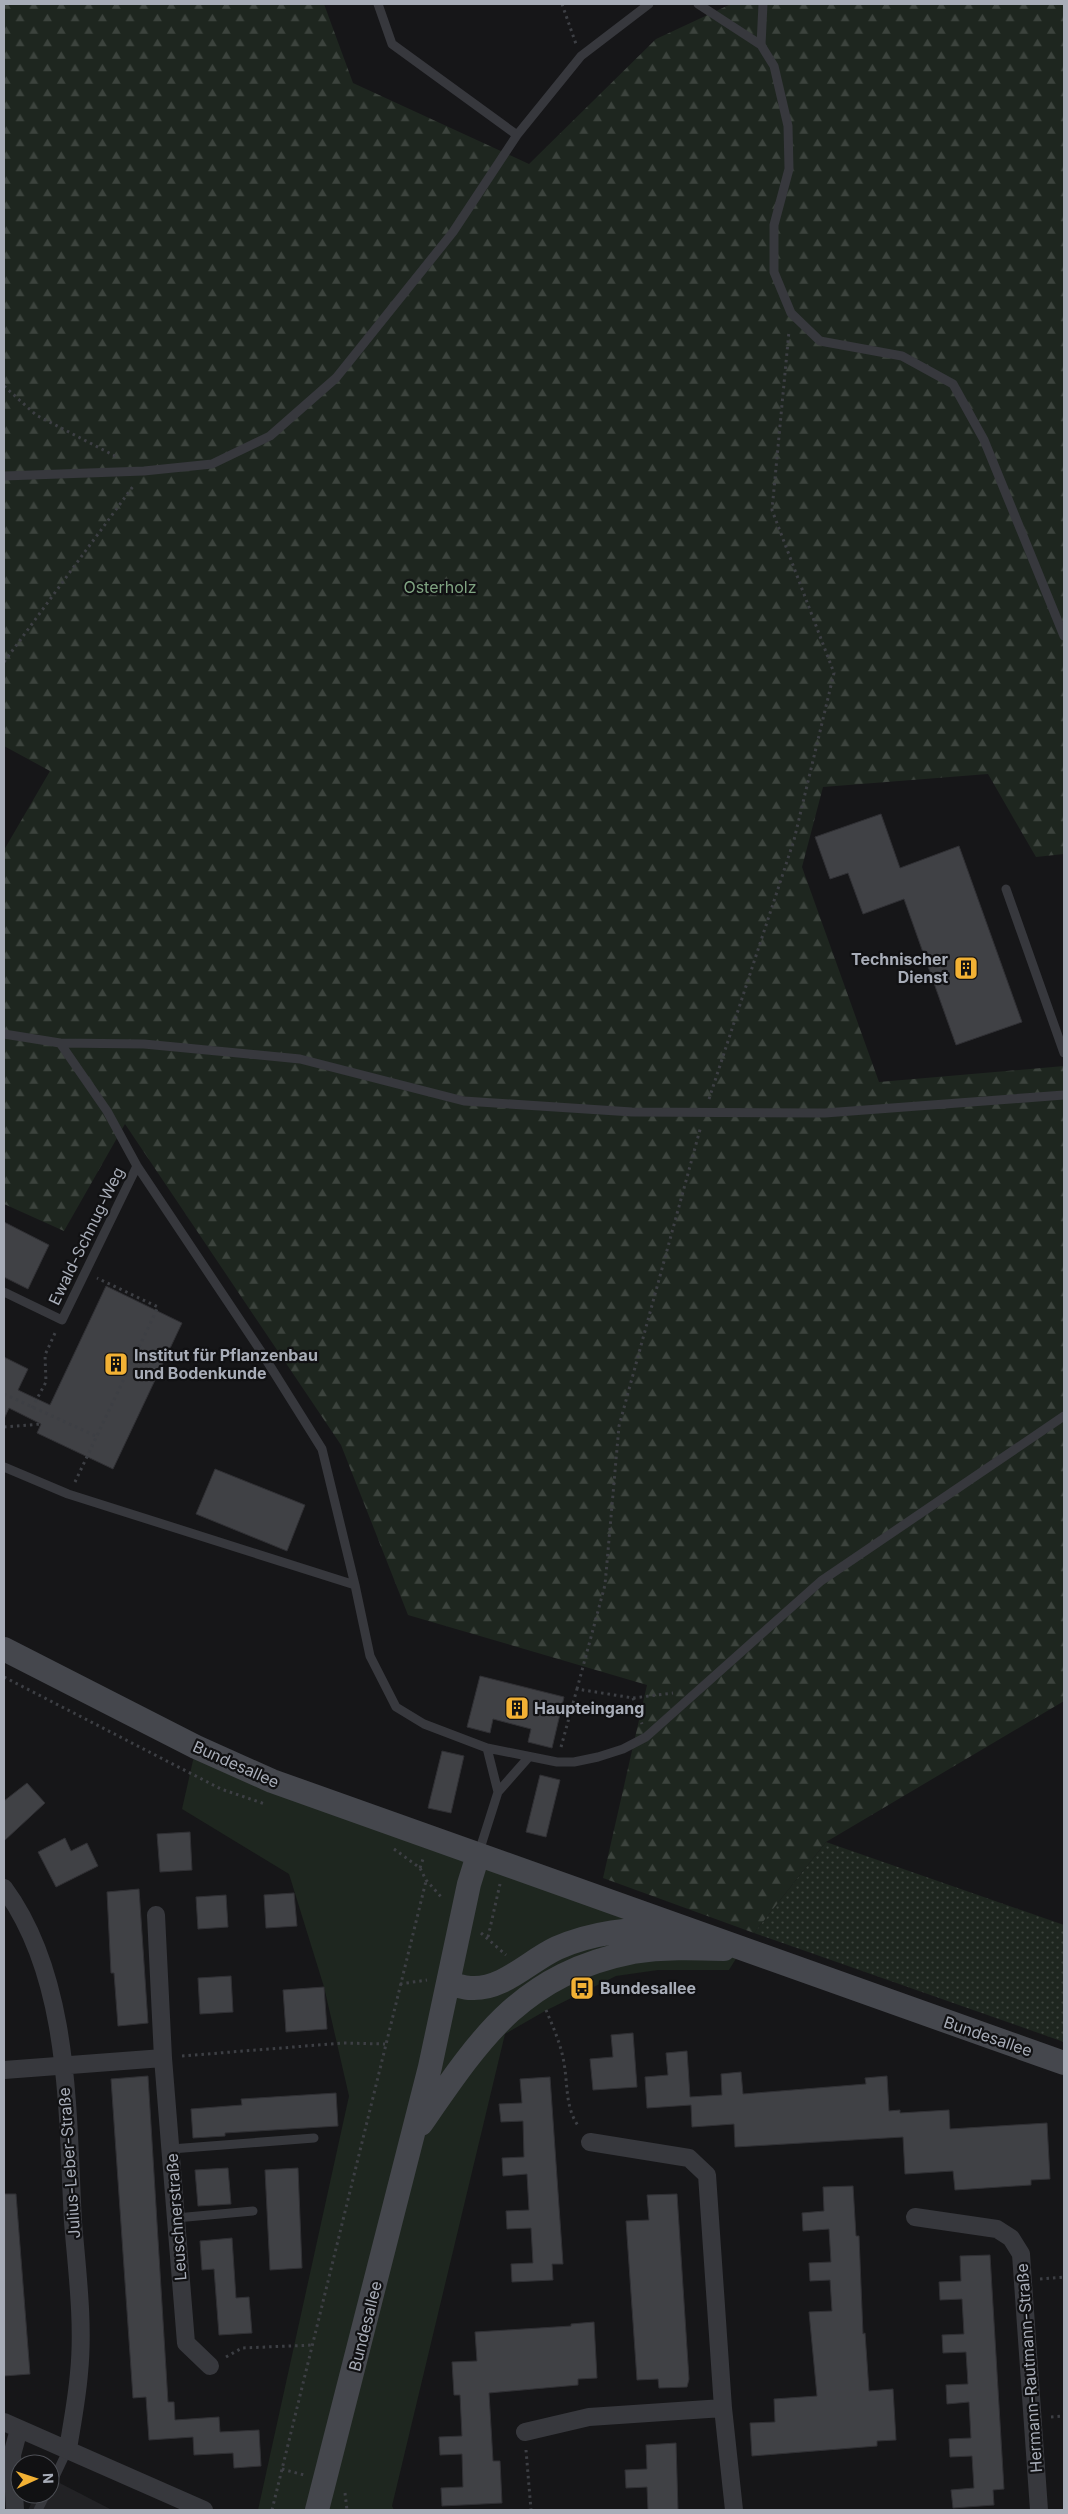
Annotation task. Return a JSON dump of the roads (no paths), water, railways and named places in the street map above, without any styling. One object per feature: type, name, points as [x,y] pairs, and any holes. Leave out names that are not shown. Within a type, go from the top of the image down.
[{"type":"street","name":"Bundesallee","points":[[4,1648],[196,1747],[272,1782],[1064,2063]]},
{"type":"street","name":"Bundesallee","points":[[317,2510],[411,2140],[449,1984],[461,1920],[478,1855]]},
{"type":"street","name":"Julius-Leber-Straße","points":[[4,1888],[32,1936],[46,1973],[57,2020],[62,2065],[80,2327],[79,2373],[68,2448]]},
{"type":"street","name":"Leuschnerstraße","points":[[156,1916],[163,2058],[186,2343],[210,2366]]},
{"type":"street","name":"Bundesallee","points":[[449,1984],[472,1988],[496,1984],[557,1948],[596,1935],[631,1929],[684,1928]]},
{"type":"street","name":"Bundesallee","points":[[411,2140],[446,2087],[488,2034],[509,2011],[536,1990],[566,1973],[599,1960],[635,1952],[680,1948],[742,1949]]},
{"type":"street","points":[[4,2070],[163,2058]]},
{"type":"street","points":[[590,2142],[690,2158],[706,2175],[723,2408],[734,2510]]},
{"type":"street","name":"Hermann-Rautmann-Straße","points":[[915,2217],[996,2229],[1011,2238],[1021,2254],[1039,2510]]},
{"type":"street","points":[[525,2432],[589,2417],[723,2408]]},
{"type":"street","points":[[16,2510],[11,2425],[68,2448],[204,2510]]},
{"type":"lane","points":[[378,4],[392,44],[517,135]]},
{"type":"lane","points":[[4,476],[144,470],[212,464],[270,436],[336,378],[453,232],[517,135],[581,56],[649,4]]},
{"type":"lane","points":[[698,4],[761,45],[774,66],[788,126],[789,169],[774,225],[774,272],[791,313],[820,341],[902,356],[953,384],[984,440],[1064,636]]},
{"type":"lane","points":[[761,45],[763,4]]},
{"type":"lane","points":[[1006,889],[1064,1053]]},
{"type":"lane","points":[[4,1034],[60,1043],[144,1044],[300,1059],[464,1101],[632,1112],[825,1113],[1064,1095]]},
{"type":"lane","points":[[60,1043],[106,1111],[137,1166],[260,1350],[322,1449],[356,1585],[370,1656],[396,1707],[424,1724],[486,1748],[528,1758],[574,1762],[623,1748],[646,1736],[821,1581],[1064,1416]]},
{"type":"lane","name":"Ewald-Schnug-Weg","points":[[4,1292],[62,1320],[137,1166]]},
{"type":"lane","points":[[4,1467],[68,1494],[356,1585]]},
{"type":"lane","points":[[486,1748],[498,1792]]},
{"type":"lane","points":[[478,1855],[498,1792],[528,1758]]},
{"type":"lane","points":[[170,2149],[314,2138]]},
{"type":"lane","points":[[176,2218],[253,2211]]},
{"type":"lane","points":[[60,2465],[68,2448]]},
{"type":"place","name":"Technischer Dienst","points":[[966,968]]},
{"type":"place","name":"Institut für Pflanzenbau und Bodenkunde","points":[[116,1364]]},
{"type":"place","name":"Haupteingang","points":[[517,1708]]},
{"type":"place","name":"Bundesallee","points":[[582,1988]]},
{"type":"park label","name":"Osterholz","points":[[440,587]]}]
